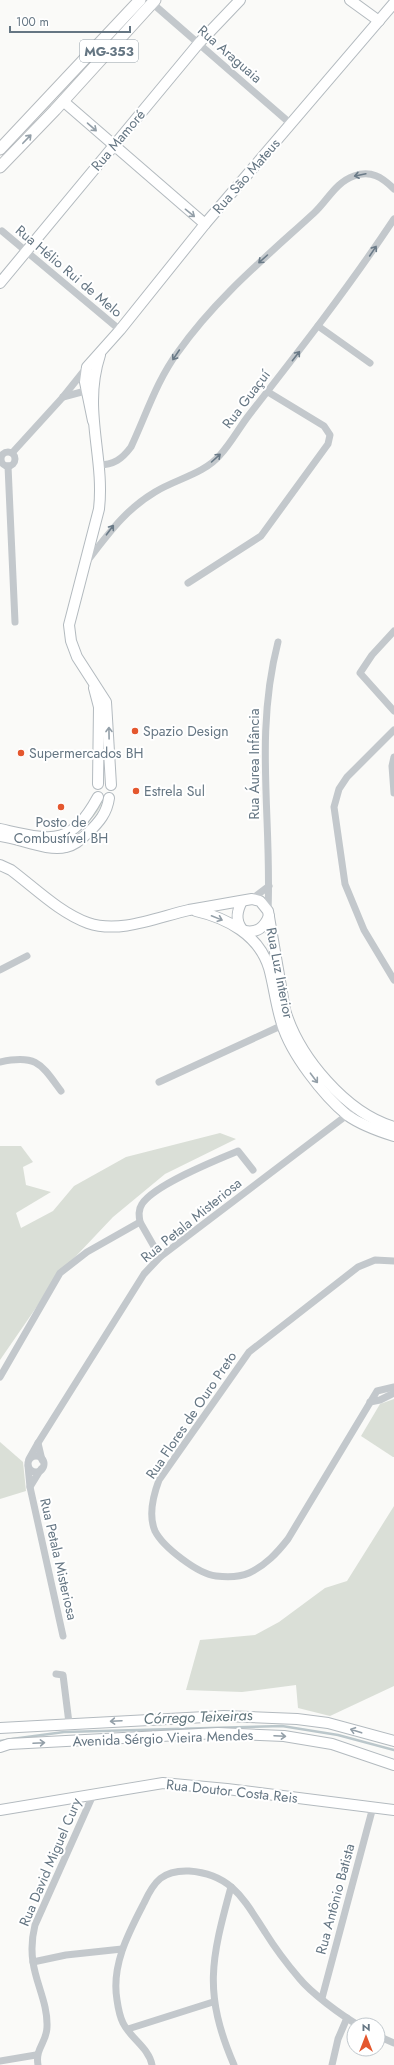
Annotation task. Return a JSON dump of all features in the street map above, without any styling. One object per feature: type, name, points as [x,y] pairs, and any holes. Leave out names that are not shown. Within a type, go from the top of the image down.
[{"type":"main road","name":"MG-353","points":[[0,149],[140,0]]},
{"type":"main road","name":"Rua Mamoré","points":[[0,283],[199,42],[240,0]]},
{"type":"main road","points":[[350,0],[379,21]]},
{"type":"main road","name":"MG-353","points":[[0,167],[63,102],[154,2]]},
{"type":"main road","name":"Rua São Mateus","points":[[87,366],[120,330],[205,224],[394,3]]},
{"type":"main road","points":[[89,54],[87,63],[62,90],[60,98],[205,224]]},
{"type":"main road","points":[[89,390],[101,352]]},
{"type":"main road","points":[[0,836],[48,847],[67,847],[76,843],[98,824],[108,806],[109,798],[112,795],[106,702],[74,649],[69,625],[99,509],[98,465],[89,390],[85,376],[87,366]]},
{"type":"main road","points":[[90,676],[97,695],[99,707],[98,784],[95,790],[98,797],[106,800],[109,798]]},
{"type":"main road","points":[[98,784],[104,782],[111,786]]},
{"type":"main road","points":[[0,829],[43,838],[63,835],[79,826],[87,816],[98,797]]},
{"type":"main road","points":[[0,865],[11,870],[73,916],[90,923],[120,926],[191,910],[247,900],[264,904],[268,914],[264,925],[258,931],[243,930],[203,912],[191,910]]},
{"type":"main road","points":[[243,930],[239,925],[237,915],[247,900]]},
{"type":"main road","name":"Rua Luz Interior","points":[[268,914],[286,1024]]},
{"type":"main road","name":"Rua Luz Interior","points":[[243,930],[265,957],[286,1024],[302,1048],[352,1112],[374,1130],[394,1136]]},
{"type":"main road","name":"Rua Luz Interior","points":[[352,1112],[394,1127]]},
{"type":"main road","name":"Avenida Sérgio Vieira Mendes","points":[[0,1728],[69,1723],[224,1716],[297,1719],[328,1723],[394,1741]]},
{"type":"main road","name":"Avenida Sérgio Vieira Mendes","points":[[0,1747],[9,1744],[218,1733],[284,1736],[332,1744],[394,1765]]},
{"type":"main road","name":"Rua Doutor Costa Reis","points":[[0,1810],[163,1783],[227,1789],[394,1810]]},
{"type":"street","name":"Rua Araguaia","points":[[154,2],[291,124]]},
{"type":"street","points":[[98,465],[112,464],[118,461],[131,447],[160,380],[177,352],[218,302],[263,258],[316,212],[341,184],[353,176],[370,173],[385,179],[394,189]]},
{"type":"street","name":"Rua Guaçuí","points":[[86,562],[112,527],[140,502],[156,491],[206,467],[220,455],[318,326],[394,218]]},
{"type":"street","name":"Rua Hélio Rui de Melo","points":[[2,231],[120,330]]},
{"type":"street","points":[[318,326],[370,363]]},
{"type":"street","points":[[12,453],[63,398],[87,366]]},
{"type":"street","points":[[63,398],[89,390]]},
{"type":"street","points":[[188,583],[261,536],[328,444],[330,435],[324,426],[268,392]]},
{"type":"street","points":[[2,452],[12,453],[15,456],[15,461],[8,466],[2,462],[2,452]]},
{"type":"street","points":[[8,466],[15,622]]},
{"type":"street","points":[[394,631],[372,655],[360,673],[394,711]]},
{"type":"street","name":"Rua Áurea Infância","points":[[268,914],[269,886],[264,744],[270,674],[278,642]]},
{"type":"street","points":[[394,730],[348,777],[339,789],[334,807],[344,884],[364,930],[394,980]]},
{"type":"street","points":[[394,757],[392,766],[394,793]]},
{"type":"street","points":[[247,900],[269,886]]},
{"type":"street","points":[[0,970],[27,956]]},
{"type":"street","points":[[159,1082],[286,1024]]},
{"type":"street","points":[[0,1062],[15,1059],[32,1060],[41,1064],[62,1091]]},
{"type":"street","name":"Rua Petala Misteriosa","points":[[63,1636],[30,1487],[28,1464],[38,1443],[144,1274],[160,1257],[352,1112]]},
{"type":"street","points":[[160,1257],[140,1222],[139,1213],[141,1206],[147,1198],[194,1170],[238,1150],[253,1170]]},
{"type":"street","points":[[0,1377],[60,1273],[87,1252],[140,1222]]},
{"type":"street","name":"Rua Flores de Ouro Preto","points":[[394,1262],[375,1260],[358,1267],[249,1352],[158,1480],[153,1498],[151,1515],[155,1531],[166,1546],[183,1559],[214,1576],[230,1576],[248,1573],[258,1568],[273,1558],[288,1539],[377,1391],[394,1387]]},
{"type":"street","points":[[370,1402],[380,1400],[394,1393]]},
{"type":"street","points":[[30,1487],[43,1465],[38,1443]]},
{"type":"street","points":[[41,1469],[33,1471],[28,1464],[32,1457],[36,1456],[42,1460]]},
{"type":"street","points":[[56,1674],[63,1675],[69,1723]]},
{"type":"street","name":"Rua David Miguel Cury","points":[[36,2055],[47,2028],[44,2004],[33,1962],[32,1943],[35,1925],[93,1795]]},
{"type":"street","name":"Rua Antônio Batista","points":[[322,1998],[373,1807]]},
{"type":"street","points":[[152,2065],[145,2050],[124,2023],[116,1999],[116,1982],[122,1949],[152,1886],[163,1876],[179,1870],[201,1872],[215,1877],[231,1887],[244,1899],[266,1933],[300,1980],[347,2017]]},
{"type":"street","points":[[231,1887],[212,1966],[214,2002],[225,2043],[234,2065]]},
{"type":"street","points":[[33,1962],[66,1955],[122,1949]]},
{"type":"street","points":[[128,2029],[214,2002]]},
{"type":"street","points":[[332,2065],[338,2039],[346,2022]]},
{"type":"street","points":[[0,2061],[36,2055],[38,2065]]},
{"type":"shaded area","points":[[102,801],[99,809],[85,826],[75,835],[66,840],[50,842],[66,838],[76,833],[89,820]]},
{"type":"shaded area","points":[[220,1133],[236,1139],[165,1174],[113,1217],[60,1273],[0,1360],[0,1146],[21,1146],[33,1162],[23,1167],[26,1185],[51,1192],[16,1213],[21,1228],[53,1211],[74,1186],[126,1157]]},
{"type":"shaded area","points":[[394,1399],[393,1457],[361,1436],[380,1404]]},
{"type":"shaded area","points":[[0,1442],[23,1462],[26,1491],[0,1499]]},
{"type":"shaded area","points":[[394,1506],[394,1686],[330,1716],[298,1708],[296,1685],[242,1692],[186,1690],[200,1640],[255,1635],[279,1622],[325,1588],[347,1581]]},
{"type":"waterway","name":"Córrego Teixeiras","points":[[12,1739],[64,1732],[282,1726],[338,1735],[394,1750]]},
{"type":"waterway","name":"Córrego Teixeiras","points":[[0,1741],[7,1740]]},
{"type":"place","name":"Spazio Design","points":[[135,731]]},
{"type":"place","name":"Supermercados BH","points":[[21,753]]},
{"type":"place","name":"Estrela Sul","points":[[136,791]]},
{"type":"place","name":"Posto de Combustível BH","points":[[61,807]]}]
